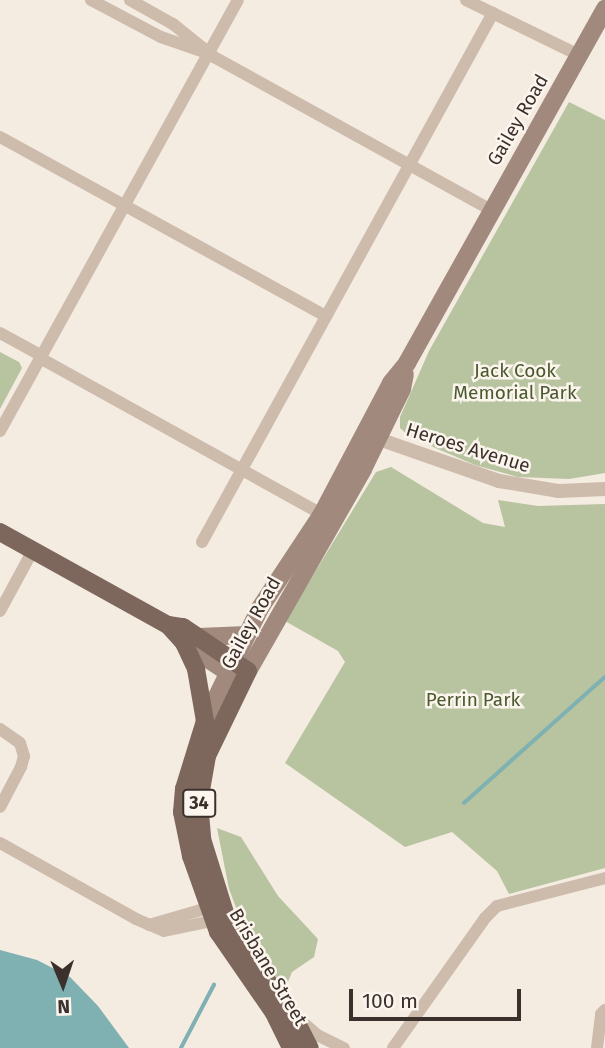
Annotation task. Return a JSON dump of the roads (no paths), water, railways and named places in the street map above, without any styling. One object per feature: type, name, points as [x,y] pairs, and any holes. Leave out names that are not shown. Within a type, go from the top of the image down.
[{"type":"main road","name":"Gailey Road","points":[[217,913],[202,839],[199,802],[207,757],[238,671],[247,635],[401,388],[407,363],[605,9]]},
{"type":"main road","name":"Gailey Road","points":[[217,913],[187,841],[182,812],[186,773],[205,720],[238,671],[371,436]]},
{"type":"main road","points":[[0,532],[168,625],[183,627],[191,640],[238,671]]},
{"type":"main road","points":[[191,640],[247,635]]},
{"type":"main road","name":"34","points":[[191,640],[205,720]]},
{"type":"main road","name":"Brisbane Street","points":[[217,913],[283,1003],[310,1048]]},
{"type":"main road","name":"Brisbane Street","points":[[217,913],[226,947],[274,1013],[291,1048]]},
{"type":"street","points":[[91,0],[161,37],[209,54],[491,210]]},
{"type":"street","points":[[130,0],[169,22],[209,54]]},
{"type":"street","points":[[0,431],[238,0]]},
{"type":"street","points":[[466,0],[579,55]]},
{"type":"street","points":[[202,542],[493,13]]},
{"type":"street","points":[[0,137],[326,316]]},
{"type":"street","points":[[0,333],[322,514]]},
{"type":"street","name":"Heroes Avenue","points":[[371,436],[510,484],[559,491],[605,489]]},
{"type":"street","points":[[0,611],[33,550]]},
{"type":"street","points":[[0,729],[20,743],[24,756],[0,807]]},
{"type":"street","points":[[0,844],[148,925],[164,931],[173,931],[217,913]]},
{"type":"street","points":[[393,1048],[485,918],[498,906],[605,878]]},
{"type":"street","points":[[283,1003],[314,1033],[344,1048]]},
{"type":"street","points":[[597,1048],[601,1016],[605,1010]]},
{"type":"water","points":[[0,950],[37,960],[70,977],[98,1006],[129,1048],[0,1048]]},
{"type":"waterway","points":[[464,803],[605,677]]},
{"type":"waterway","points":[[181,1048],[214,985]]},
{"type":"park label","name":"Jack Cook Memorial Park","points":[[515,382]]},
{"type":"park label","name":"Perrin Park","points":[[473,700]]}]
